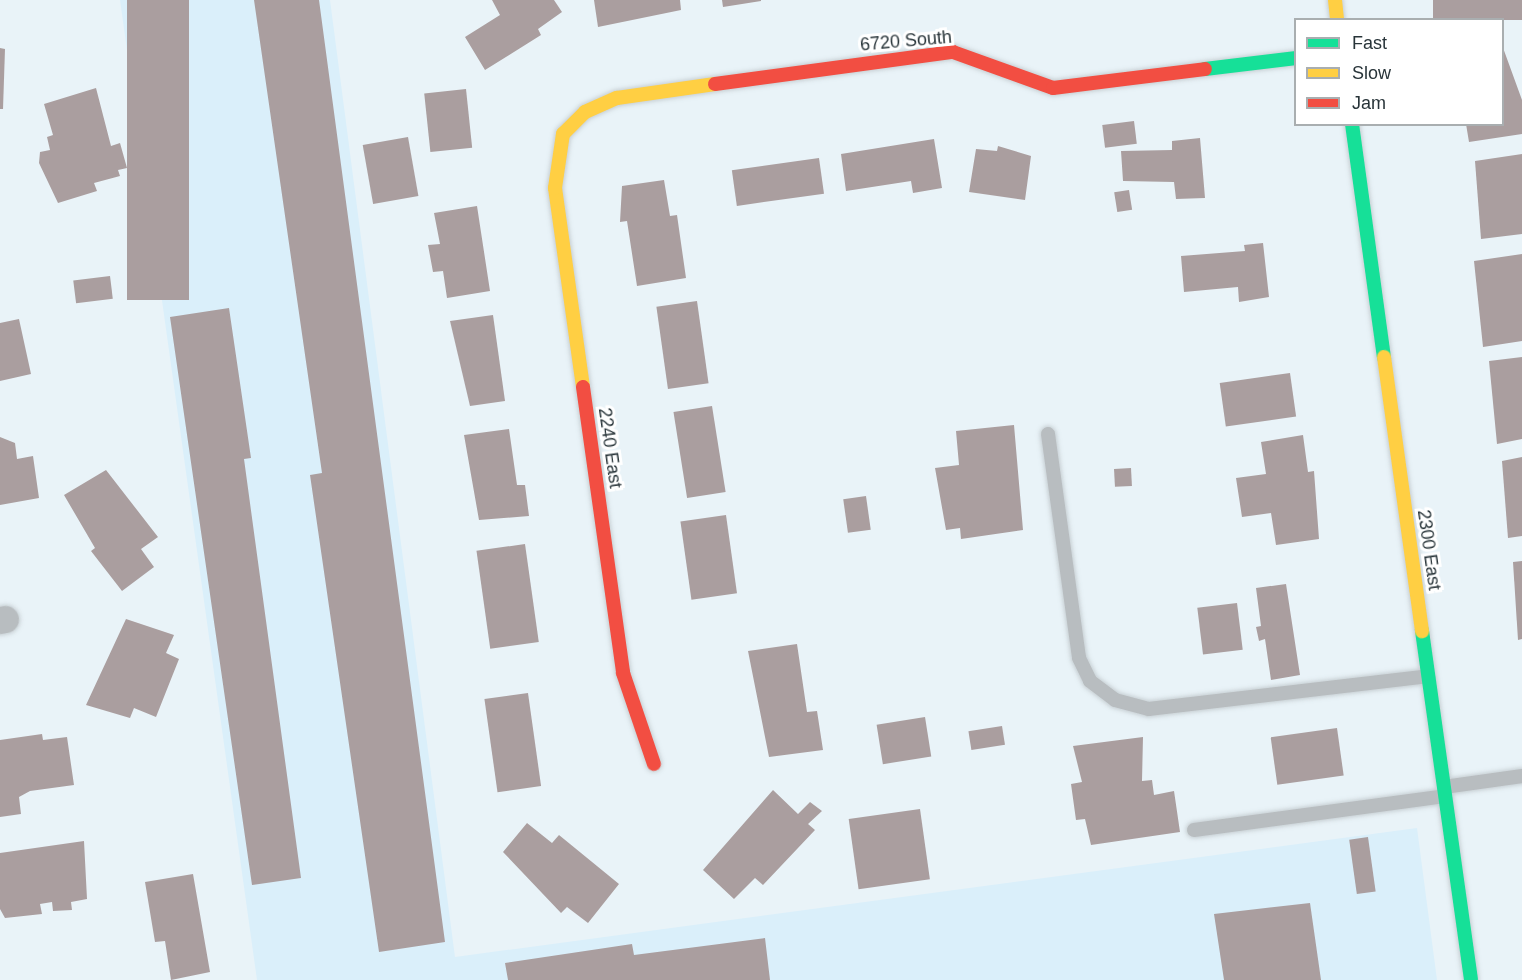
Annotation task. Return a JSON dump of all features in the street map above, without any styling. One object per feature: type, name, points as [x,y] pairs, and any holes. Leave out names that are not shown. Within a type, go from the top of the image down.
[{"type":"street","points":[[1335,0],[1337,18]]},
{"type":"street","name":"6720 South","points":[[563,134],[585,112],[617,98],[953,51],[1053,88],[1294,58]]},
{"type":"street","name":"2300 East","points":[[1352,126],[1471,980]]},
{"type":"street","name":"2240 East","points":[[563,134],[555,188],[622,662],[654,764]]},
{"type":"lane","points":[[1048,434],[1079,658],[1090,681],[1115,700],[1149,709],[1428,676]]},
{"type":"lane","points":[[1194,830],[1445,792],[1522,776]]},
{"type":"shaded area","points":[[120,0],[330,0],[455,957],[1417,828],[1437,980],[257,980]]},
{"type":"building","points":[[127,0],[189,0],[189,300],[127,300]]},
{"type":"building","points":[[254,0],[319,0],[445,942],[379,952],[310,475],[322,473]]},
{"type":"building","points":[[492,0],[554,0],[562,12],[538,29],[541,35],[485,70],[465,37],[500,15]]},
{"type":"building","points":[[594,0],[680,0],[681,10],[598,27]]},
{"type":"building","points":[[722,0],[761,0],[761,1],[723,7]]},
{"type":"building","points":[[1433,0],[1522,0],[1522,20],[1433,18]]},
{"type":"building","points":[[0,48],[5,49],[3,109],[0,109]]},
{"type":"building","points":[[1504,50],[1522,100],[1522,134],[1469,142],[1466,126],[1504,126]]},
{"type":"building","points":[[96,88],[111,146],[120,143],[127,168],[118,170],[120,176],[94,183],[97,191],[58,203],[39,163],[40,152],[50,150],[47,137],[53,135],[44,104]]},
{"type":"building","points":[[466,89],[472,148],[430,152],[424,93]]},
{"type":"building","points":[[1134,121],[1137,144],[1105,148],[1102,125]]},
{"type":"building","points":[[408,137],[418,196],[373,204],[363,145]]},
{"type":"building","points":[[1200,138],[1205,198],[1176,199],[1174,182],[1123,181],[1121,151],[1172,150],[1172,141]]},
{"type":"building","points":[[934,139],[942,188],[913,193],[911,181],[846,191],[841,154]]},
{"type":"building","points":[[998,146],[1031,156],[1025,200],[969,192],[976,149],[997,151]]},
{"type":"building","points":[[1522,154],[1522,234],[1481,239],[1475,161]]},
{"type":"building","points":[[819,158],[824,194],[737,206],[732,170]]},
{"type":"building","points":[[664,180],[670,216],[677,215],[686,278],[637,286],[627,221],[620,222],[622,186]]},
{"type":"building","points":[[1129,190],[1132,210],[1117,212],[1114,192]]},
{"type":"building","points":[[477,206],[490,291],[447,298],[443,271],[433,272],[428,245],[440,244],[434,213]]},
{"type":"building","points":[[1263,243],[1269,297],[1239,302],[1238,287],[1184,292],[1181,256],[1245,251],[1244,245]]},
{"type":"building","points":[[1522,254],[1522,341],[1483,347],[1474,261]]},
{"type":"building","points":[[110,276],[113,299],[76,303],[73,281]]},
{"type":"building","points":[[697,301],[709,383],[668,389],[656,307]]},
{"type":"building","points":[[229,308],[251,458],[244,459],[301,878],[252,885],[170,317]]},
{"type":"building","points":[[493,315],[505,401],[470,406],[450,321]]},
{"type":"building","points":[[19,319],[31,374],[0,381],[0,323]]},
{"type":"building","points":[[1522,357],[1522,439],[1497,444],[1489,361]]},
{"type":"building","points":[[1290,373],[1296,417],[1226,426],[1220,383]]},
{"type":"building","points":[[712,406],[726,492],[687,498],[673,412]]},
{"type":"building","points":[[1014,425],[1023,530],[961,539],[960,528],[946,530],[935,468],[959,465],[956,431]]},
{"type":"building","points":[[509,429],[517,485],[525,485],[529,516],[479,520],[464,435]]},
{"type":"building","points":[[1303,435],[1308,472],[1314,471],[1319,539],[1276,545],[1271,513],[1242,517],[1236,478],[1266,474],[1261,442]]},
{"type":"building","points":[[0,437],[15,443],[17,459],[33,456],[39,498],[0,505]]},
{"type":"building","points":[[1522,457],[1522,536],[1508,538],[1502,461]]},
{"type":"building","points":[[1131,468],[1132,486],[1115,487],[1114,469]]},
{"type":"building","points":[[106,470],[158,537],[141,549],[154,567],[122,591],[91,551],[95,548],[64,495]]},
{"type":"building","points":[[866,496],[871,530],[848,533],[843,499]]},
{"type":"building","points":[[726,515],[737,593],[691,600],[680,521]]},
{"type":"building","points":[[525,544],[539,642],[490,649],[476,551]]},
{"type":"building","points":[[1522,561],[1522,639],[1518,640],[1513,562]]},
{"type":"building","points":[[1286,584],[1300,675],[1271,680],[1265,639],[1259,641],[1256,627],[1261,626],[1256,588]]},
{"type":"building","points":[[1237,603],[1243,650],[1203,655],[1197,608]]},
{"type":"building","points":[[126,619],[174,635],[166,653],[179,659],[156,717],[134,708],[130,718],[86,705]]},
{"type":"building","points":[[797,644],[807,712],[817,711],[823,750],[769,757],[748,651]]},
{"type":"building","points":[[528,693],[541,786],[498,792],[484,699]]},
{"type":"building","points":[[925,717],[931,757],[883,764],[877,725]]},
{"type":"building","points":[[1002,726],[1005,745],[971,750],[968,731]]},
{"type":"building","points":[[1337,728],[1344,776],[1277,785],[1271,737]]},
{"type":"building","points":[[42,734],[43,740],[67,737],[74,785],[30,791],[19,797],[21,814],[0,817],[0,740]]},
{"type":"building","points":[[1143,737],[1142,781],[1152,780],[1154,795],[1174,791],[1180,832],[1091,845],[1085,819],[1076,820],[1071,784],[1082,782],[1073,746]]},
{"type":"building","points":[[773,790],[798,814],[810,802],[822,811],[808,824],[815,830],[763,885],[755,878],[734,899],[703,870]]},
{"type":"building","points":[[920,809],[930,879],[859,889],[849,819]]},
{"type":"building","points":[[527,823],[552,843],[559,835],[619,884],[588,923],[567,907],[561,913],[503,852]]},
{"type":"building","points":[[1368,837],[1376,891],[1357,894],[1349,840]]},
{"type":"building","points":[[84,841],[87,899],[71,902],[72,910],[53,911],[52,902],[40,904],[42,914],[5,918],[0,909],[0,853]]},
{"type":"building","points":[[193,874],[210,972],[171,980],[165,941],[155,942],[145,882]]},
{"type":"building","points":[[1310,903],[1321,980],[1224,980],[1214,914]]},
{"type":"building","points":[[765,938],[770,980],[508,980],[505,963],[632,944],[634,955]]},
{"type":"traffic: fast","points":[[1205,69],[1294,58]]},
{"type":"traffic: fast","points":[[1352,126],[1384,357]]},
{"type":"traffic: fast","points":[[1422,631],[1471,980]]},
{"type":"traffic: slow","points":[[1335,0],[1337,18]]},
{"type":"traffic: slow","points":[[583,387],[555,188],[563,134],[585,112],[617,98],[715,84]]},
{"type":"traffic: slow","points":[[1384,357],[1422,631]]},
{"type":"traffic: jam","points":[[715,84],[953,52],[1053,88],[1205,69]]},
{"type":"traffic: jam","points":[[583,387],[623,673],[654,764]]}]
